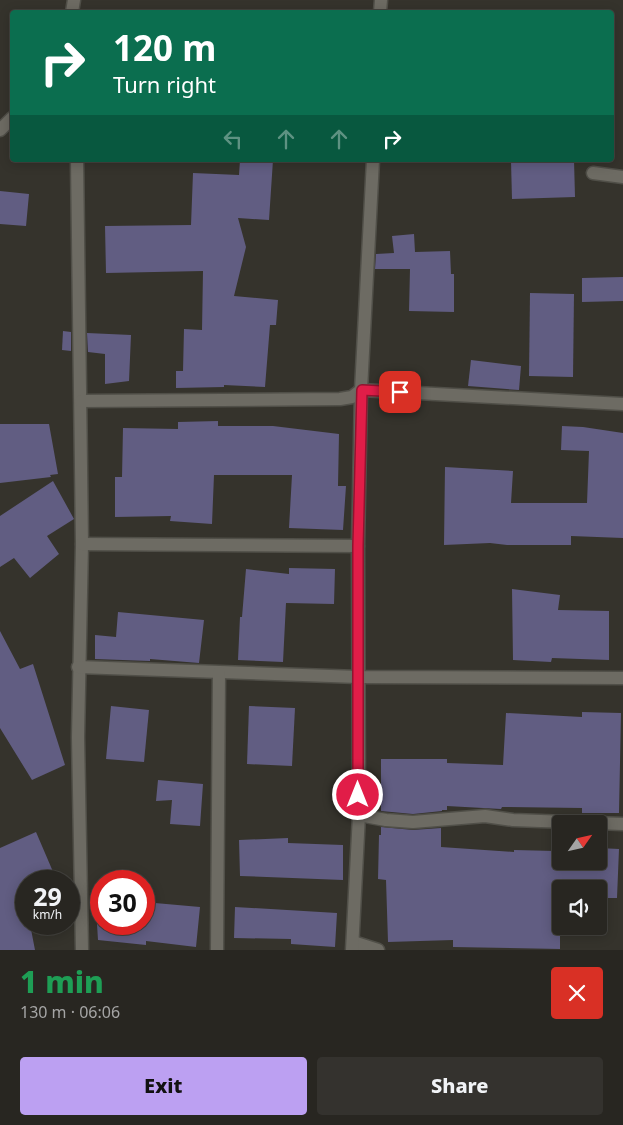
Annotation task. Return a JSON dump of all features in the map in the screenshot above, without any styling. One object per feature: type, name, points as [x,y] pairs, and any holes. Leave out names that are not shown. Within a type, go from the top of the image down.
[{"type":"street","points":[[0,130],[10,120]]},
{"type":"street","points":[[77,162],[82,544],[78,667],[78,746],[82,950]]},
{"type":"street","points":[[373,162],[362,390],[358,546],[359,815],[353,946],[378,950]]},
{"type":"street","points":[[594,173],[623,176]]},
{"type":"street","points":[[81,401],[340,399],[352,397],[362,390],[623,404]]},
{"type":"street","points":[[82,544],[358,546]]},
{"type":"street","points":[[78,667],[358,677],[623,678]]},
{"type":"street","points":[[218,673],[218,950]]},
{"type":"street","points":[[359,815],[412,822],[485,816],[513,820],[623,824]]},
{"type":"building","points":[[240,162],[273,162],[269,220],[238,218],[246,247],[234,296],[278,300],[276,325],[270,325],[265,387],[224,385],[224,387],[176,388],[176,371],[183,371],[184,329],[202,330],[203,271],[106,273],[105,226],[191,225],[193,173],[239,175]]},
{"type":"building","points":[[511,162],[574,162],[575,197],[512,199]]},
{"type":"building","points":[[0,191],[29,194],[26,226],[0,224]]},
{"type":"building","points":[[414,234],[415,252],[450,251],[451,274],[454,274],[454,312],[409,311],[410,269],[375,269],[376,254],[394,253],[392,236]]},
{"type":"building","points":[[623,277],[623,301],[582,302],[582,278]]},
{"type":"building","points":[[530,293],[574,294],[573,377],[529,376]]},
{"type":"building","points":[[63,331],[71,332],[71,351],[62,350]]},
{"type":"building","points":[[87,333],[131,335],[129,381],[105,384],[105,354],[88,352]]},
{"type":"building","points":[[471,360],[521,366],[519,390],[468,386]]},
{"type":"building","points":[[218,421],[218,426],[273,426],[339,434],[338,486],[346,486],[343,530],[289,528],[292,475],[214,475],[212,524],[170,521],[171,516],[115,517],[115,477],[122,477],[123,428],[178,429],[178,422]]},
{"type":"building","points":[[0,424],[49,424],[58,474],[50,475],[51,477],[0,483]]},
{"type":"building","points":[[562,426],[623,433],[623,538],[571,536],[571,545],[507,545],[490,543],[444,545],[445,467],[513,471],[511,503],[587,503],[589,451],[561,450]]},
{"type":"building","points":[[53,481],[74,519],[47,536],[59,554],[30,578],[14,558],[0,567],[0,516]]},
{"type":"building","points":[[289,568],[335,569],[334,604],[286,603],[283,662],[238,660],[240,617],[242,617],[246,569],[289,574]]},
{"type":"building","points":[[512,589],[560,595],[558,610],[609,611],[609,660],[552,658],[551,662],[513,660]]},
{"type":"building","points":[[118,612],[204,620],[199,663],[150,659],[150,661],[95,659],[95,635],[116,637]]},
{"type":"building","points":[[0,631],[20,669],[33,664],[65,765],[32,780],[0,728]]},
{"type":"building","points":[[111,706],[149,710],[144,762],[106,759]]},
{"type":"building","points":[[249,706],[295,708],[292,766],[247,764]]},
{"type":"building","points":[[582,712],[621,713],[619,813],[582,813],[582,808],[502,807],[501,809],[447,806],[447,810],[413,814],[381,811],[381,759],[447,759],[447,763],[503,765],[506,713],[582,717]]},
{"type":"building","points":[[158,780],[203,784],[200,826],[170,824],[172,800],[156,801]]},
{"type":"building","points":[[381,827],[413,830],[441,828],[441,847],[514,852],[514,850],[552,851],[552,870],[608,870],[608,848],[619,849],[617,898],[607,898],[607,880],[552,880],[552,935],[560,935],[560,949],[453,947],[453,940],[388,942],[386,880],[378,879],[379,835],[381,835]]},
{"type":"building","points":[[36,832],[52,870],[15,870],[15,935],[32,935],[35,950],[0,950],[0,848]]},
{"type":"building","points":[[288,838],[288,843],[343,845],[343,880],[240,876],[239,840]]},
{"type":"building","points":[[155,903],[200,907],[196,947],[146,941],[146,945],[98,940],[98,935],[155,935]]},
{"type":"building","points":[[235,907],[337,913],[335,947],[291,944],[291,939],[234,938]]},
{"type":"route","points":[[358,795],[358,546],[362,390],[400,392]]}]
